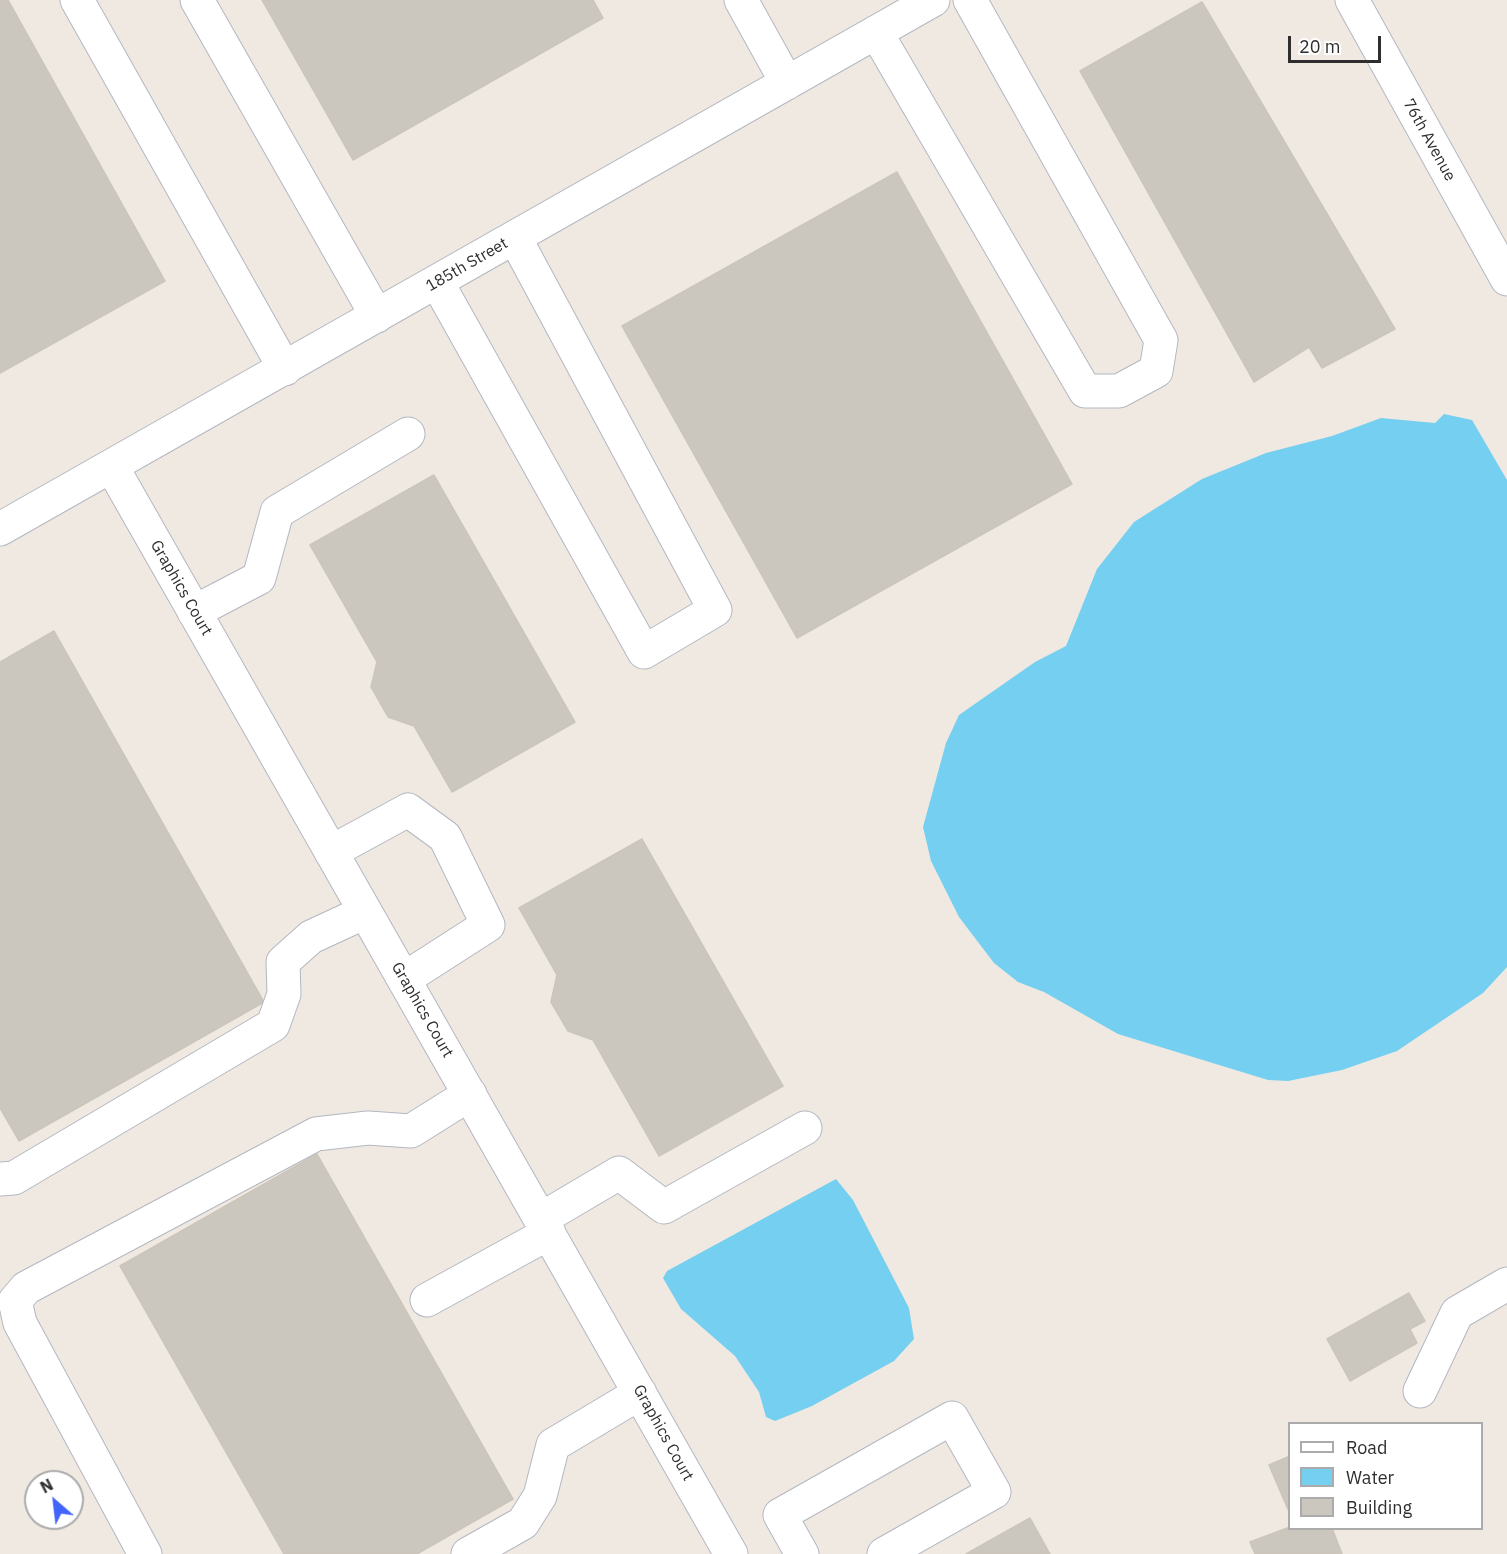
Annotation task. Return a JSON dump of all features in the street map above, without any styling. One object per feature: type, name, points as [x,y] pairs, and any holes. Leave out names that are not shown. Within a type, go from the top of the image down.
[{"type":"street","points":[[77,0],[285,369]]},
{"type":"street","points":[[197,0],[377,316]]},
{"type":"street","points":[[741,0],[787,83]]},
{"type":"street","name":"185th Street","points":[[0,530],[933,0]]},
{"type":"street","points":[[876,32],[1085,390],[1119,391],[1155,370],[1161,340],[970,0]]},
{"type":"street","name":"76th Avenue","points":[[1352,0],[1507,279]]},
{"type":"street","points":[[436,282],[644,652],[715,610],[515,238]]},
{"type":"street","points":[[194,612],[259,578],[277,512],[408,434]]},
{"type":"street","name":"Graphics Court","points":[[112,467],[731,1554]]},
{"type":"street","points":[[331,852],[408,810],[445,837],[488,925],[404,979]]},
{"type":"street","points":[[0,1179],[14,1178],[273,1025],[285,994],[284,962],[311,937],[365,912]]},
{"type":"street","points":[[145,1554],[20,1323],[15,1301],[26,1288],[316,1134],[368,1128],[411,1131],[470,1094]]},
{"type":"street","points":[[427,1300],[545,1226],[619,1173],[664,1207],[805,1128]]},
{"type":"street","points":[[1420,1391],[1457,1313],[1507,1284]]},
{"type":"street","points":[[468,1554],[523,1523],[540,1496],[553,1445],[640,1393]]},
{"type":"street","points":[[802,1554],[780,1515],[952,1418],[994,1492],[884,1554]]},
{"type":"water","points":[[1444,414],[1472,420],[1507,480],[1507,967],[1483,993],[1397,1051],[1342,1070],[1288,1081],[1268,1080],[1118,1034],[1044,992],[1018,982],[994,963],[959,917],[931,861],[923,827],[946,743],[959,715],[1035,662],[1066,646],[1097,569],[1134,522],[1202,479],[1266,453],[1332,436],[1381,418],[1435,423]]},
{"type":"water","points":[[836,1179],[853,1200],[909,1308],[914,1339],[894,1361],[812,1406],[775,1421],[766,1417],[759,1392],[735,1356],[681,1309],[663,1278],[667,1271]]},
{"type":"building","points":[[0,0],[8,0],[165,281],[0,373]]},
{"type":"building","points":[[262,0],[593,0],[603,18],[353,160]]},
{"type":"building","points":[[1202,2],[1395,329],[1322,368],[1309,347],[1254,382],[1080,71]]},
{"type":"building","points":[[897,172],[1072,484],[797,638],[622,326]]},
{"type":"building","points":[[434,475],[575,722],[452,792],[414,726],[388,717],[371,687],[377,662],[310,545]]},
{"type":"building","points":[[54,631],[264,1002],[19,1141],[0,1108],[0,662]]},
{"type":"building","points":[[642,839],[783,1086],[659,1156],[593,1040],[568,1031],[551,1002],[557,975],[519,908]]},
{"type":"building","points":[[317,1154],[513,1499],[417,1554],[284,1554],[120,1266]]},
{"type":"building","points":[[1409,1293],[1425,1321],[1410,1329],[1417,1343],[1350,1381],[1327,1339]]},
{"type":"building","points":[[1288,1457],[1288,1509],[1269,1465]]},
{"type":"building","points":[[1030,1518],[1050,1554],[966,1554]]},
{"type":"building","points":[[1288,1528],[1288,1530],[1333,1530],[1342,1554],[1255,1554],[1250,1542]]}]
